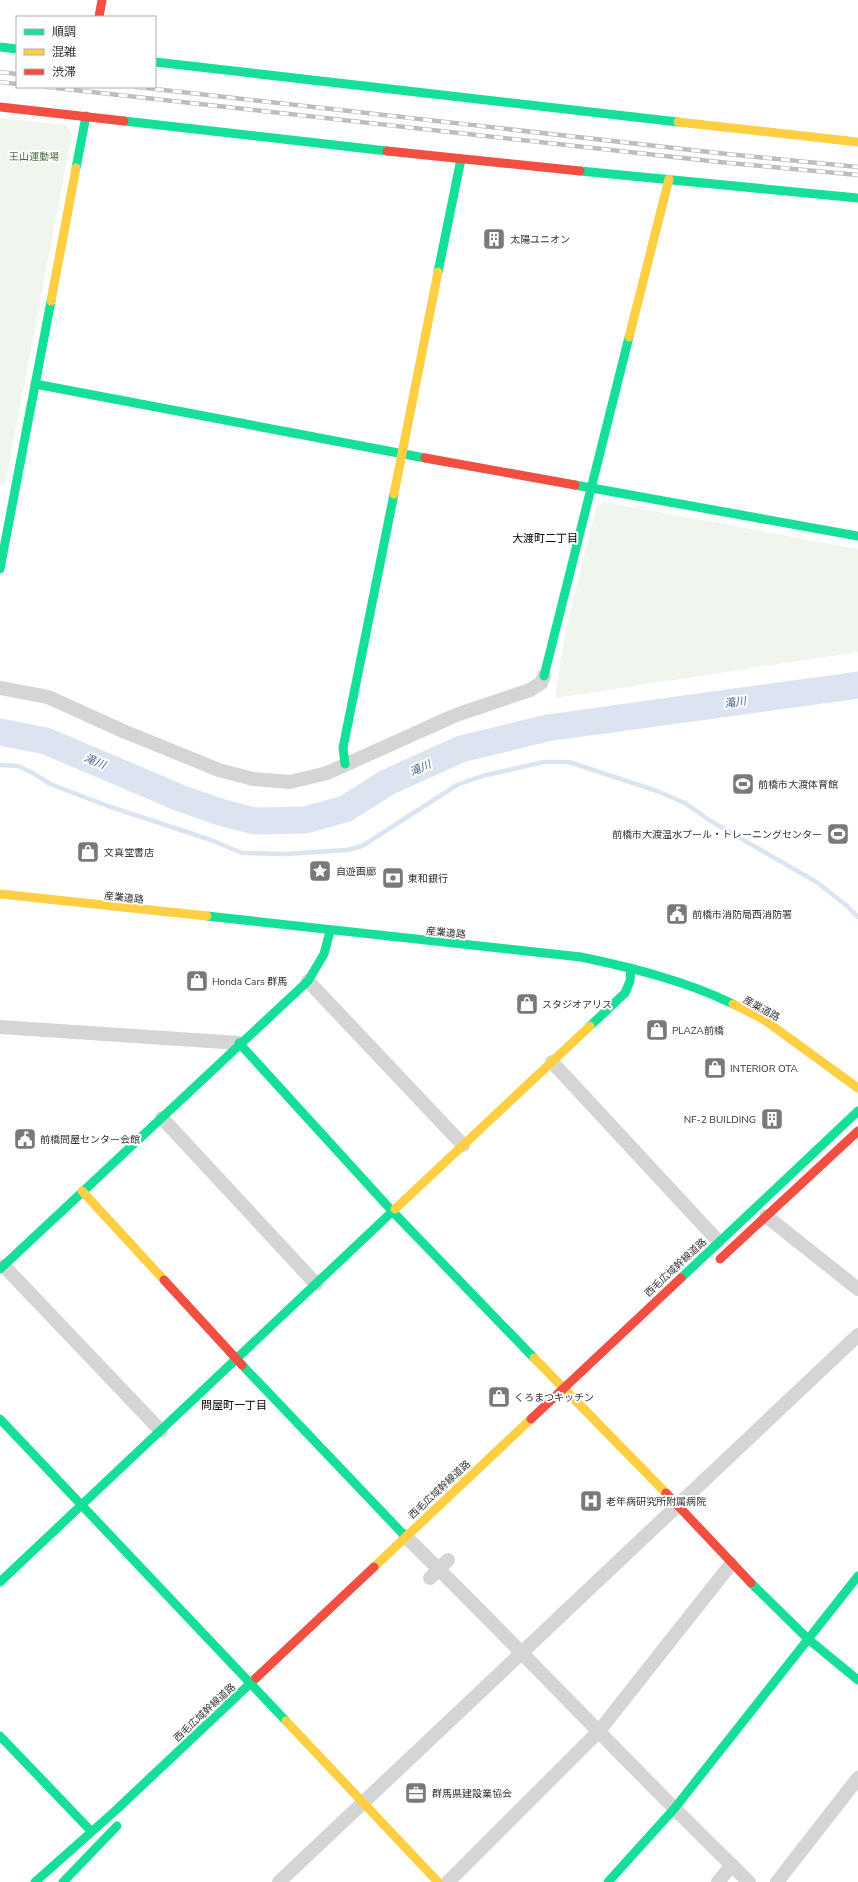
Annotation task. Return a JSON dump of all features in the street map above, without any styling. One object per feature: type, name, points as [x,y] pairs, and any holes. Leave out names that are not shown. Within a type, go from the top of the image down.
[{"type":"street","points":[[99,16],[102,0]]},
{"type":"street","points":[[0,47],[16,49]]},
{"type":"street","points":[[156,62],[858,142]]},
{"type":"street","points":[[0,106],[461,159],[858,198]]},
{"type":"street","points":[[0,569],[86,116]]},
{"type":"street","points":[[345,764],[343,748],[461,159]]},
{"type":"street","points":[[0,688],[48,697],[130,734],[237,776],[272,782],[290,782],[327,773],[456,715],[536,688],[544,676],[593,488],[670,179]]},
{"type":"street","points":[[35,384],[403,454],[858,536]]},
{"type":"street","name":"産業道路","points":[[0,894],[330,931],[581,957],[632,968],[708,992],[763,1019],[858,1088]]},
{"type":"street","points":[[161,1431],[2,1268],[82,1191],[162,1118],[239,1043],[308,981],[324,954],[330,931]]},
{"type":"street","points":[[1,1579],[82,1506],[625,993],[630,981],[632,968]]},
{"type":"street","points":[[308,981],[463,1145]]},
{"type":"street","points":[[0,1027],[239,1043],[393,1212],[677,1506],[731,1564],[808,1639],[858,1680]]},
{"type":"street","points":[[552,1062],[718,1241]]},
{"type":"street","name":"西毛広域幹線道路","points":[[35,1882],[250,1684],[413,1543],[563,1388],[858,1111]]},
{"type":"street","points":[[162,1118],[316,1284]]},
{"type":"street","points":[[714,1264],[858,1131]]},
{"type":"street","points":[[82,1191],[237,1359],[413,1543],[674,1809],[749,1882]]},
{"type":"street","points":[[766,1216],[858,1289]]},
{"type":"street","points":[[280,1882],[858,1335]]},
{"type":"street","points":[[0,1419],[258,1694],[438,1882]]},
{"type":"street","points":[[430,1578],[448,1560]]},
{"type":"street","points":[[448,1882],[599,1731],[731,1564]]},
{"type":"street","points":[[608,1882],[674,1809],[858,1576]]},
{"type":"street","points":[[0,1736],[91,1831]]},
{"type":"street","points":[[777,1882],[858,1778]]},
{"type":"street","points":[[63,1882],[126,1817]]},
{"type":"street","points":[[718,1882],[732,1866]]},
{"type":"green space","name":"王山運動場","points":[[0,118],[66,125],[72,134],[5,485],[0,485]]},
{"type":"green space","points":[[604,502],[858,549],[858,652],[555,698],[562,650],[578,579],[596,508]]},
{"type":"waterway","name":"滝川","points":[[0,732],[46,741],[180,798],[220,812],[254,821],[305,820],[345,809],[388,782],[461,749],[547,728],[858,685]]},
{"type":"waterway","points":[[0,765],[18,766],[33,773],[50,784],[108,806],[211,840],[242,853],[285,854],[347,850],[362,846],[457,785],[482,776],[544,762],[569,762],[657,791],[685,803],[709,820],[818,883],[847,906],[858,917]]},
{"type":"railway","points":[[0,72],[16,74]]},
{"type":"railway","points":[[0,82],[16,84]]},
{"type":"railway","points":[[56,88],[719,162],[858,175]]},
{"type":"railway","points":[[146,88],[727,154],[858,167]]},
{"type":"traffic: fast","points":[[0,47],[16,49]]},
{"type":"traffic: fast","points":[[156,62],[678,122]]},
{"type":"traffic: fast","points":[[76,168],[86,116]]},
{"type":"traffic: fast","points":[[124,121],[387,151]]},
{"type":"traffic: fast","points":[[438,272],[461,159]]},
{"type":"traffic: fast","points":[[580,171],[858,198]]},
{"type":"traffic: fast","points":[[0,569],[51,301]]},
{"type":"traffic: fast","points":[[544,676],[629,337]]},
{"type":"traffic: fast","points":[[35,384],[425,458]]},
{"type":"traffic: fast","points":[[575,485],[858,536]]},
{"type":"traffic: fast","points":[[345,764],[343,748],[394,494]]},
{"type":"traffic: fast","points":[[207,916],[581,957],[659,976],[697,988],[733,1004]]},
{"type":"traffic: fast","points":[[0,1269],[308,981],[324,954],[330,931]]},
{"type":"traffic: fast","points":[[590,1026],[625,993],[630,981],[631,968]]},
{"type":"traffic: fast","points":[[239,1043],[393,1212],[534,1358]]},
{"type":"traffic: fast","points":[[681,1278],[858,1111]]},
{"type":"traffic: fast","points":[[0,1582],[395,1209]]},
{"type":"traffic: fast","points":[[242,1365],[405,1536]]},
{"type":"traffic: fast","points":[[0,1419],[286,1721]]},
{"type":"traffic: fast","points":[[608,1882],[674,1809],[858,1576]]},
{"type":"traffic: fast","points":[[751,1583],[808,1639],[858,1680]]},
{"type":"traffic: fast","points":[[35,1882],[115,1811],[256,1678]]},
{"type":"traffic: fast","points":[[0,1736],[91,1831]]},
{"type":"traffic: fast","points":[[63,1882],[117,1826]]},
{"type":"traffic: slow","points":[[678,122],[858,142]]},
{"type":"traffic: slow","points":[[51,301],[76,168]]},
{"type":"traffic: slow","points":[[629,337],[669,179]]},
{"type":"traffic: slow","points":[[394,494],[438,272]]},
{"type":"traffic: slow","points":[[0,894],[207,916]]},
{"type":"traffic: slow","points":[[733,1004],[763,1019],[858,1088]]},
{"type":"traffic: slow","points":[[395,1209],[590,1026]]},
{"type":"traffic: slow","points":[[82,1191],[164,1280]]},
{"type":"traffic: slow","points":[[534,1358],[666,1493]]},
{"type":"traffic: slow","points":[[374,1567],[531,1419]]},
{"type":"traffic: slow","points":[[286,1721],[438,1882]]},
{"type":"traffic: jam","points":[[99,16],[102,0]]},
{"type":"traffic: jam","points":[[0,107],[124,121]]},
{"type":"traffic: jam","points":[[387,151],[580,171]]},
{"type":"traffic: jam","points":[[425,458],[575,485]]},
{"type":"traffic: jam","points":[[720,1259],[858,1131]]},
{"type":"traffic: jam","points":[[531,1419],[681,1278]]},
{"type":"traffic: jam","points":[[164,1280],[242,1365]]},
{"type":"traffic: jam","points":[[666,1493],[751,1583]]},
{"type":"traffic: jam","points":[[256,1678],[374,1567]]},
{"type":"place","name":"太陽ユニオン","points":[[494,239]]},
{"type":"place","name":"前橋市大渡体育館","points":[[743,784]]},
{"type":"place","name":"前橋市大渡温水プール・トレーニングセンター","points":[[838,834]]},
{"type":"place","name":"文真堂書店","points":[[88,852]]},
{"type":"place","name":"自遊画廊","points":[[320,871]]},
{"type":"place","name":"東和銀行","points":[[393,878]]},
{"type":"place","name":"前橋市消防局西消防署","points":[[677,914]]},
{"type":"place","name":"Honda Cars 群馬","points":[[197,981]]},
{"type":"place","name":"スタジオアリス","points":[[527,1004]]},
{"type":"place","name":"PLAZA前橋","points":[[657,1030]]},
{"type":"place","name":"INTERIOR OTA","points":[[715,1068]]},
{"type":"place","name":"NF-2 BUILDING","points":[[772,1119]]},
{"type":"place","name":"前橋問屋センター会館","points":[[25,1139]]},
{"type":"place","name":"くろまつキッチン","points":[[499,1397]]},
{"type":"place","name":"老年病研究所附属病院","points":[[591,1501]]},
{"type":"place","name":"群馬県建設業協会","points":[[416,1793]]},
{"type":"district","name":"大渡町二丁目","points":[[545,538]]},
{"type":"district","name":"問屋町一丁目","points":[[234,1405]]}]
